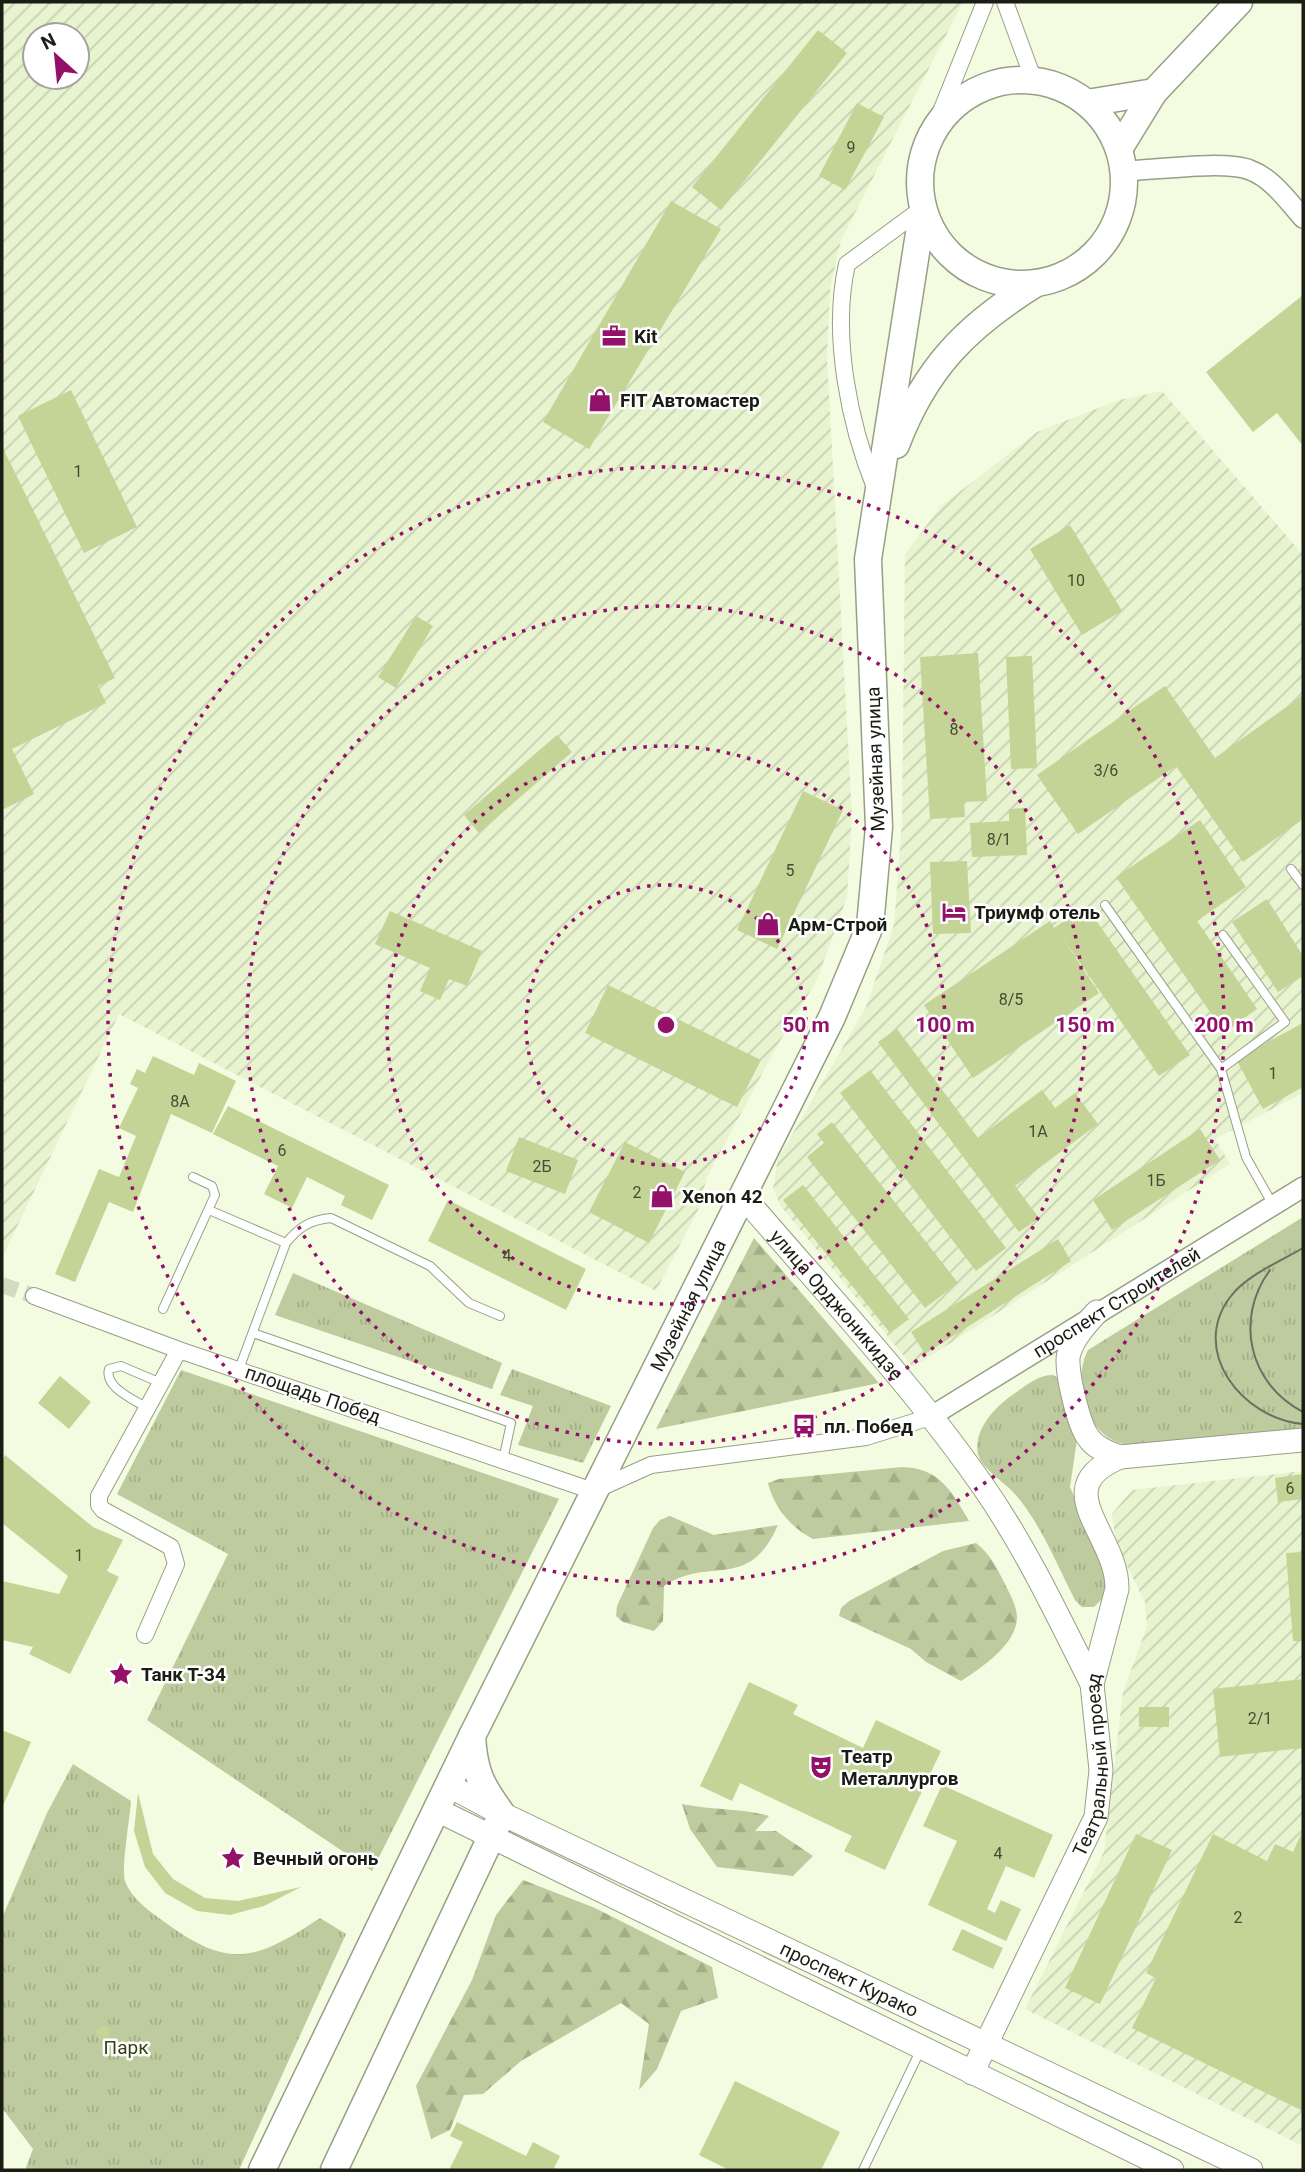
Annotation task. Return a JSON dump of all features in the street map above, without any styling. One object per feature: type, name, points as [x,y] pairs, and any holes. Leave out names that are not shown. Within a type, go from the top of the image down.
[{"type":"main road","points":[[1121,160],[1154,92],[1239,2]]},
{"type":"main road","points":[[1034,81],[1062,88],[1087,103],[1106,124],[1121,160],[1122,203],[1111,233],[1098,249],[1065,275],[1035,284],[985,316],[954,344],[920,394],[901,432],[880,494],[923,208],[920,170],[932,134],[950,110],[975,92],[1003,82],[1034,81]]},
{"type":"main road","points":[[1087,103],[1154,92]]},
{"type":"main road","points":[[923,208],[938,241],[964,267],[998,282],[1035,284]]},
{"type":"main road","name":"Музейная улица","points":[[262,2170],[593,1491],[832,1017],[870,926],[879,827],[868,559],[880,494]]},
{"type":"main road","name":"улица Орджоникидзе","points":[[742,1195],[930,1417],[987,1491],[1019,1544],[1092,1684]]},
{"type":"main road","points":[[1097,1312],[1074,1340],[1067,1364],[1087,1437],[1096,1446],[1120,1457],[1303,1440]]},
{"type":"main road","name":"Театральный проезд","points":[[972,2073],[1096,1817],[1101,1770],[1092,1684],[1117,1589],[1118,1575],[1088,1505],[1084,1488],[1090,1475],[1101,1465],[1120,1457]]},
{"type":"main road","points":[[334,2170],[496,1825],[474,1766],[472,1736]]},
{"type":"main road","name":"проспект Курако","points":[[449,1786],[496,1825],[921,2049],[1172,2170]]},
{"type":"main road","name":"проспект Курако","points":[[437,1810],[496,1825],[986,2043],[1251,2170]]},
{"type":"street","points":[[932,134],[985,2]]},
{"type":"street","points":[[1005,2],[1034,81]]},
{"type":"street","points":[[1121,160],[1249,170],[1265,178],[1303,218]]},
{"type":"street","points":[[880,494],[858,446],[847,392],[842,298],[847,264],[923,208]]},
{"type":"street","name":"проспект Строителей","points":[[930,1417],[1303,1187]]},
{"type":"street","name":"площадь Побед","points":[[34,1296],[180,1350],[593,1491]]},
{"type":"street","points":[[145,1635],[176,1564],[176,1556],[171,1547],[103,1510],[99,1505],[99,1496],[180,1350]]},
{"type":"street","points":[[593,1491],[651,1465],[866,1437],[930,1417]]},
{"type":"lane","points":[[1291,869],[1303,886]]},
{"type":"lane","points":[[1105,905],[1221,1069],[1245,1157],[1273,1205]]},
{"type":"lane","points":[[1221,1069],[1285,1022],[1223,935]]},
{"type":"lane","points":[[163,1309],[209,1210],[215,1190],[193,1177]]},
{"type":"lane","points":[[209,1210],[286,1243]]},
{"type":"lane","points":[[239,1368],[286,1243],[305,1224],[331,1218],[430,1266],[469,1303],[500,1316]]},
{"type":"lane","points":[[253,1333],[511,1423],[503,1460]]},
{"type":"lane","points":[[146,1408],[114,1387],[109,1380],[109,1368],[121,1366],[161,1383]]},
{"type":"lane","points":[[863,2170],[921,2049]]},
{"type":"shaded area","points":[[2,2],[963,2],[841,240],[830,289],[827,359],[852,816],[847,897],[817,980],[777,1046],[707,1177],[698,1210],[656,1291],[119,1014],[2,1258]]},
{"type":"shaded area","points":[[1162,391],[1303,555],[1303,1093],[1215,1139],[1230,1164],[913,1367],[780,1205],[773,1188],[778,1159],[866,1007],[894,925],[902,823],[905,554],[941,506],[1037,432],[1119,400]]},
{"type":"shaded area","points":[[1303,1471],[1303,2146],[1025,2009],[1104,1852],[1123,1692],[1147,1627],[1145,1602],[1117,1546],[1112,1514],[1132,1490]]},
{"type":"green space","points":[[1303,1217],[1303,1428],[1129,1445],[1114,1441],[1102,1433],[1086,1408],[1082,1393],[1083,1363],[1088,1350]]},
{"type":"green space","points":[[754,1238],[879,1383],[656,1429]]},
{"type":"green space","points":[[293,1273],[502,1363],[492,1389],[275,1315]]},
{"type":"green space","points":[[512,1369],[611,1406],[583,1463],[518,1445],[533,1406],[500,1395]]},
{"type":"green space","points":[[181,1370],[559,1499],[372,1871],[147,1720],[228,1554],[117,1494]]},
{"type":"green space","points":[[1053,1375],[1060,1379],[1078,1433],[1070,1487],[1107,1574],[1106,1595],[1094,1607],[1082,1607],[1075,1600],[1032,1517],[1014,1493],[984,1465],[978,1454],[977,1445],[982,1429],[998,1407],[1031,1382]]},
{"type":"green space","points":[[915,1468],[935,1476],[950,1491],[969,1521],[813,1539],[797,1529],[784,1516],[768,1483],[779,1479]]},
{"type":"green space","points":[[670,1516],[714,1535],[778,1525],[766,1546],[754,1559],[741,1566],[681,1577],[664,1586],[663,1621],[654,1631],[623,1622],[616,1616],[617,1606],[653,1528],[660,1520]]},
{"type":"green space","points":[[976,1543],[989,1556],[998,1571],[1014,1604],[1017,1618],[1011,1637],[996,1655],[961,1681],[926,1662],[911,1649],[839,1616],[841,1608],[849,1601],[943,1551]]},
{"type":"green space","name":"Парк","points":[[73,1764],[131,1801],[125,1881],[132,1894],[143,1905],[188,1938],[208,1948],[243,1954],[278,1943],[320,1918],[346,1934],[239,2170],[25,2170],[33,2149],[2,2108],[2,1918],[47,1813]]},
{"type":"green space","points":[[682,1804],[769,1816],[755,1831],[776,1831],[813,1856],[793,1876],[717,1867],[690,1829]]},
{"type":"green space","points":[[523,1880],[595,1908],[712,1967],[718,1998],[681,2011],[657,2069],[639,2090],[649,2024],[621,2003],[521,2061],[483,2094],[464,2095],[450,2130],[431,2139],[416,2086],[472,1980],[496,1915]]},
{"type":"building","points":[[818,30],[847,53],[721,210],[692,187]]},
{"type":"building","points":[[857,103],[884,117],[845,190],[819,176]]},
{"type":"building","points":[[671,201],[721,229],[589,449],[543,422]]},
{"type":"building","points":[[1303,295],[1303,446],[1277,413],[1253,432],[1206,372]]},
{"type":"building","points":[[71,390],[137,527],[84,553],[18,416]]},
{"type":"building","points":[[2,446],[115,678],[98,686],[106,703],[12,749],[34,794],[2,810]]},
{"type":"building","points":[[1070,525],[1122,611],[1082,635],[1030,549]]},
{"type":"building","points":[[416,616],[433,626],[396,688],[378,677]]},
{"type":"building","points":[[978,653],[987,801],[964,802],[965,817],[930,819],[920,657]]},
{"type":"building","points":[[1032,656],[1037,768],[1011,769],[1006,657]]},
{"type":"building","points":[[1165,686],[1215,758],[1303,695],[1303,819],[1243,862],[1176,766],[1078,834],[1037,775]]},
{"type":"building","points":[[557,735],[572,752],[479,833],[464,815]]},
{"type":"building","points":[[803,791],[843,810],[777,949],[737,930]]},
{"type":"building","points":[[1025,808],[1027,855],[972,857],[970,823],[1009,821],[1009,809]]},
{"type":"building","points":[[1200,820],[1246,887],[1197,921],[1257,1009],[1224,1032],[1116,877]]},
{"type":"building","points":[[967,861],[971,933],[933,934],[930,862]]},
{"type":"building","points":[[1267,899],[1303,956],[1303,976],[1278,992],[1232,922]]},
{"type":"building","points":[[1086,906],[1190,1055],[1159,1076],[1060,934],[1099,993],[973,1078],[924,1005],[1050,921],[1054,928]]},
{"type":"building","points":[[390,911],[482,951],[467,986],[449,979],[440,1000],[420,991],[430,968],[375,944]]},
{"type":"building","points":[[608,985],[761,1060],[737,1107],[585,1033]]},
{"type":"building","points":[[1303,1023],[1303,1087],[1263,1109],[1236,1059]]},
{"type":"building","points":[[897,1029],[978,1138],[1042,1090],[1055,1108],[1075,1093],[1098,1124],[1015,1186],[1039,1218],[1019,1232],[878,1042]]},
{"type":"building","points":[[153,1056],[194,1075],[199,1063],[236,1081],[212,1133],[171,1114],[133,1212],[109,1202],[75,1282],[55,1274],[99,1169],[119,1177],[136,1136],[119,1128],[138,1088],[130,1084],[137,1069],[145,1073]]},
{"type":"building","points":[[870,1070],[1006,1248],[976,1271],[840,1093]]},
{"type":"building","points":[[228,1106],[389,1185],[372,1220],[341,1205],[345,1196],[307,1177],[292,1208],[264,1194],[278,1166],[213,1134]]},
{"type":"building","points":[[832,1122],[958,1283],[925,1308],[807,1157],[824,1143],[817,1134]]},
{"type":"building","points":[[1200,1129],[1220,1160],[1112,1230],[1093,1200]]},
{"type":"building","points":[[519,1137],[578,1160],[565,1194],[506,1171]]},
{"type":"building","points":[[625,1142],[685,1172],[649,1243],[589,1212]]},
{"type":"building","points":[[803,1185],[909,1319],[890,1333],[783,1200]]},
{"type":"building","points":[[448,1200],[586,1269],[566,1310],[428,1241]]},
{"type":"building","points":[[1058,1239],[1071,1261],[925,1354],[911,1332]]},
{"type":"building","points":[[60,1376],[91,1402],[69,1429],[38,1403]]},
{"type":"building","points":[[5,1455],[93,1527],[123,1540],[107,1571],[119,1577],[70,1674],[29,1654],[33,1647],[2,1640],[2,1581],[59,1594],[68,1576],[2,1523],[2,1460]]},
{"type":"building","points":[[1303,1474],[1303,1499],[1278,1502],[1275,1478]]},
{"type":"building","points":[[1303,1552],[1303,1641],[1293,1641],[1286,1553]]},
{"type":"building","points":[[1303,1679],[1303,1748],[1220,1757],[1213,1689]]},
{"type":"building","name":"Театр Металлургов","points":[[749,1682],[798,1705],[793,1714],[863,1748],[876,1720],[941,1751],[885,1870],[844,1851],[852,1836],[740,1783],[732,1801],[700,1786]]},
{"type":"building","points":[[1139,1707],[1169,1707],[1169,1727],[1139,1727]]},
{"type":"building","points":[[2,1730],[31,1742],[2,1808]]},
{"type":"building","points":[[942,1785],[1053,1835],[1034,1878],[1006,1866],[987,1909],[995,1913],[1001,1900],[1021,1909],[1006,1941],[928,1905],[957,1841],[923,1826]]},
{"type":"building","points":[[138,1793],[153,1854],[173,1879],[205,1898],[238,1901],[301,1887],[264,1906],[230,1915],[197,1911],[165,1893],[145,1867],[134,1831]]},
{"type":"building","points":[[1303,1830],[1303,2111],[1132,2028],[1156,1978],[1146,1973],[1213,1834],[1267,1861],[1275,1844],[1293,1852]]},
{"type":"building","points":[[1136,1834],[1172,1850],[1100,2004],[1065,1988]]},
{"type":"building","points":[[962,1929],[1003,1948],[993,1969],[952,1950]]},
{"type":"building","points":[[100,2026],[106,2026],[110,2033],[106,2040],[100,2040],[96,2036],[96,2030]]},
{"type":"building","points":[[735,2081],[840,2132],[821,2170],[729,2170],[699,2155]]},
{"type":"building","points":[[457,2122],[526,2156],[533,2142],[560,2156],[554,2168],[559,2170],[449,2170],[463,2142],[450,2136]]},
{"type":"tunnel","points":[[2,1285],[34,1296]]},
{"type":"tram line","points":[[1303,1248],[1255,1275],[1238,1288],[1219,1317],[1216,1338],[1219,1359],[1228,1379],[1243,1396],[1260,1410],[1303,1424]]},
{"type":"tram line","points":[[1270,1270],[1252,1309],[1250,1329],[1253,1349],[1259,1368],[1270,1385],[1285,1400],[1303,1412]]},
{"type":"place","name":"Kit","points":[[614,336]]},
{"type":"place","name":"FIT Автомастер","points":[[600,400]]},
{"type":"place","name":"Триумф отель","points":[[954,912]]},
{"type":"place","name":"Арм-Строй","points":[[768,924]]},
{"type":"place","name":"Xenon 42","points":[[662,1196]]},
{"type":"place","name":"пл. Побед","points":[[804,1426]]},
{"type":"place","name":"Танк Т-34","points":[[121,1674]]},
{"type":"place","name":"Театр Металлургов","points":[[821,1767]]},
{"type":"place","name":"Вечный огонь","points":[[233,1858]]}]
